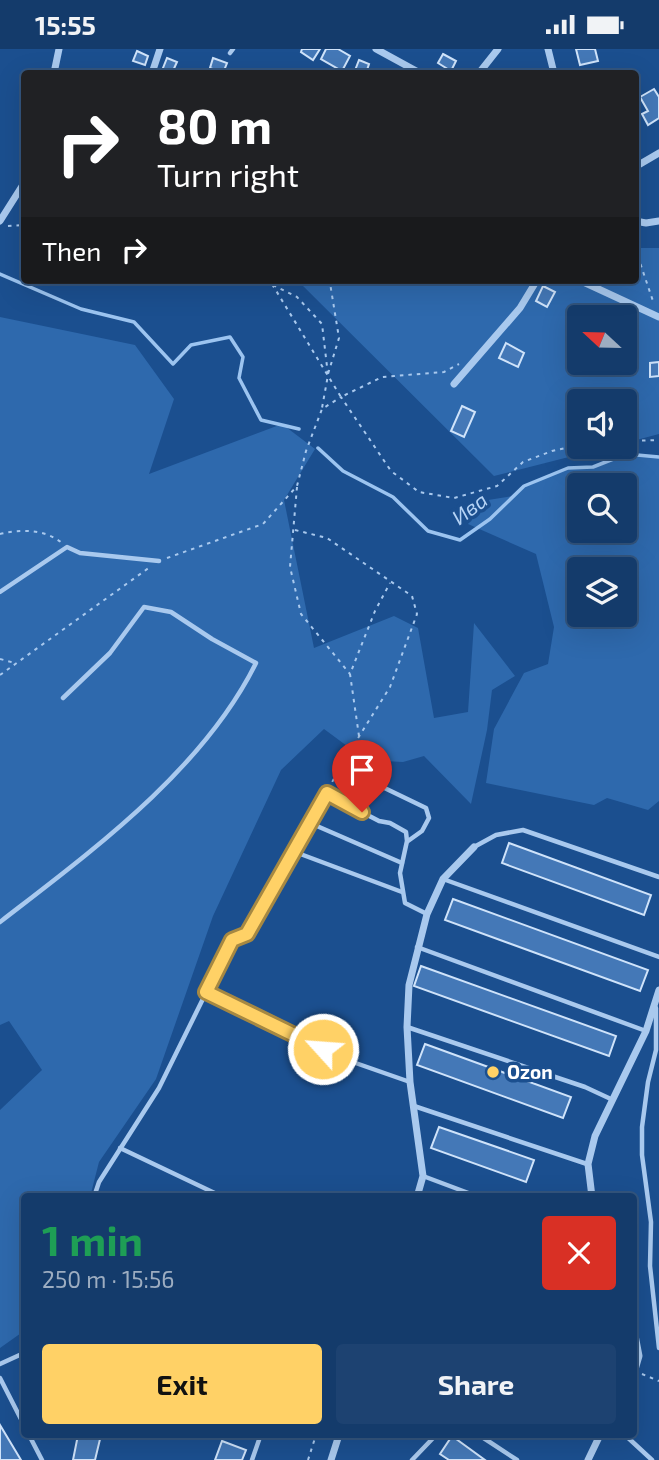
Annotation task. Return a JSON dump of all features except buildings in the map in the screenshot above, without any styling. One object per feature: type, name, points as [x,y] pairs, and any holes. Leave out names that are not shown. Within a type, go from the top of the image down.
[{"type":"street","points":[[55,70],[59,49]]},
{"type":"street","points":[[153,70],[160,49]]},
{"type":"street","points":[[376,49],[414,70]]},
{"type":"street","points":[[481,70],[498,49]]},
{"type":"street","points":[[548,49],[553,70]]},
{"type":"street","points":[[639,165],[659,153]]},
{"type":"street","points":[[0,221],[21,188]]},
{"type":"street","points":[[0,201],[8,207]]},
{"type":"street","points":[[639,222],[659,221]]},
{"type":"street","points":[[454,384],[520,308],[535,284]]},
{"type":"street","points":[[588,284],[659,316]]},
{"type":"street","points":[[418,1193],[422,1176],[410,1082],[407,1027],[409,985],[427,914],[443,879],[474,847]]},
{"type":"street","points":[[592,1193],[588,1164],[594,1136],[646,1031],[659,990]]},
{"type":"street","points":[[331,1460],[338,1438]]},
{"type":"street","points":[[588,1460],[599,1438]]},
{"type":"lane","points":[[0,592],[66,547],[80,553],[159,561]]},
{"type":"lane","points":[[0,922],[163,789],[203,744],[244,688],[256,663],[171,612],[145,607],[110,653],[63,698]]},
{"type":"lane","points":[[370,781],[426,808],[429,818],[422,831],[407,841]]},
{"type":"lane","points":[[95,1193],[99,1182],[159,1088],[232,940],[247,934],[327,793],[406,832],[407,841],[400,873],[405,903],[427,914]]},
{"type":"lane","points":[[310,823],[402,863]]},
{"type":"lane","points":[[474,847],[496,835],[523,830],[659,877]]},
{"type":"lane","points":[[295,852],[403,892]]},
{"type":"lane","points":[[443,879],[659,957]]},
{"type":"lane","points":[[417,947],[646,1031]]},
{"type":"lane","points":[[206,992],[347,1060],[410,1082]]},
{"type":"lane","points":[[656,1003],[656,1050],[642,1127],[642,1154],[651,1222],[650,1266],[659,1347]]},
{"type":"lane","points":[[407,1027],[585,1087],[614,1100]]},
{"type":"lane","points":[[414,1106],[588,1164]]},
{"type":"lane","points":[[121,1148],[215,1193]]},
{"type":"lane","points":[[422,1176],[468,1193]]},
{"type":"lane","points":[[0,1364],[21,1354]]},
{"type":"lane","points":[[0,1378],[21,1420]]},
{"type":"lane","points":[[31,1438],[42,1460]]},
{"type":"lane","points":[[252,1460],[258,1438]]},
{"type":"lane","points":[[412,1460],[433,1438]]},
{"type":"lane","points":[[484,1438],[517,1460]]},
{"type":"lane","points":[[628,1438],[652,1460]]},
{"type":"path","points":[[0,228],[21,225]]},
{"type":"path","points":[[639,260],[659,316]]},
{"type":"path","points":[[272,284],[341,397],[391,471],[419,492],[454,498],[497,486],[523,462],[567,448]]},
{"type":"path","points":[[272,284],[297,297],[322,324],[328,375]]},
{"type":"path","points":[[330,284],[339,338],[322,409],[306,450],[297,486],[290,567],[301,614],[350,674]]},
{"type":"path","points":[[322,409],[382,377],[444,372],[481,352]]},
{"type":"path","points":[[637,441],[659,440]]},
{"type":"path","points":[[0,675],[159,561],[263,524],[297,486]]},
{"type":"path","points":[[0,534],[14,530],[50,534],[66,547]]},
{"type":"path","points":[[295,530],[327,538],[412,596],[417,614],[390,687],[342,762],[327,793]]},
{"type":"path","points":[[359,737],[350,674],[375,611],[390,582]]},
{"type":"path","points":[[0,659],[16,663]]},
{"type":"path","points":[[342,762],[370,781]]},
{"type":"path","points":[[637,1373],[659,1381]]},
{"type":"path","points":[[308,1460],[315,1438]]},
{"type":"shaded area","points":[[639,248],[659,248],[659,434],[637,440],[637,389],[567,389],[567,457],[494,476],[301,284],[639,284]]},
{"type":"shaded area","points":[[0,317],[135,345],[174,399],[149,474],[282,424],[315,449],[284,500],[314,648],[394,616],[418,628],[434,718],[468,712],[474,623],[515,676],[492,690],[487,730],[471,804],[424,756],[403,762],[366,760],[324,729],[281,770],[213,916],[156,1079],[99,1162],[91,1193],[21,1193],[21,1333],[0,1348],[0,1110],[42,1070],[9,1021],[0,1025]]},
{"type":"shaded area","points":[[637,455],[659,457],[659,801],[648,810],[607,798],[594,805],[486,783],[494,729],[524,673],[548,664],[554,627],[536,554],[468,524],[482,501],[513,496],[524,486],[568,468],[593,467],[613,459],[637,459]]},
{"type":"waterway","name":"Ива","points":[[0,274],[21,283]]},
{"type":"waterway","name":"Ива","points":[[23,284],[81,309],[134,322],[173,364],[191,345],[230,337],[243,357],[239,378],[261,420],[299,429]]},
{"type":"waterway","name":"Ива","points":[[318,448],[343,471],[393,497],[428,531],[460,540],[490,519],[524,486],[568,468],[593,467],[626,454],[659,457]]},
{"type":"place","name":"Ozon","points":[[493,1072]]},
{"type":"route","points":[[323,1049],[206,992],[232,940],[247,934],[327,793],[362,812]]}]
